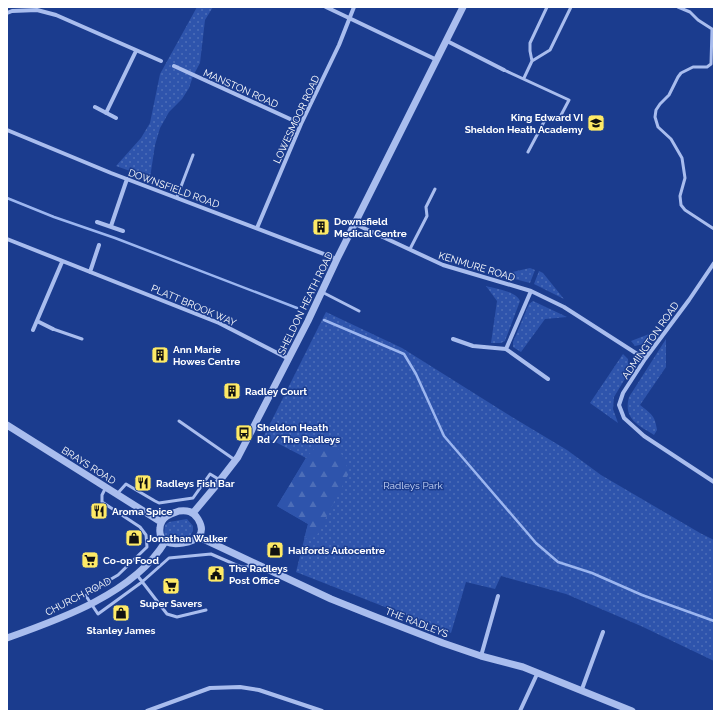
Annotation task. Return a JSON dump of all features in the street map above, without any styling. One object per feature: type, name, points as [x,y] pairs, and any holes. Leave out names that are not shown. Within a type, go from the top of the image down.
[{"type":"street","points":[[326,7],[437,60]]},
{"type":"street","name":"LOWESMOOR ROAD","points":[[257,228],[301,124],[339,45],[354,7]]},
{"type":"street","name":"SHELDON HEATH ROAD","points":[[193,513],[235,460],[289,359],[337,259],[463,7]]},
{"type":"street","points":[[7,13],[12,11],[37,10],[56,15],[136,52],[161,61]]},
{"type":"street","points":[[447,41],[504,70]]},
{"type":"street","points":[[106,113],[136,52]]},
{"type":"street","name":"MANSTON ROAD","points":[[174,66],[301,124]]},
{"type":"street","points":[[95,107],[116,118]]},
{"type":"street","name":"DOWNSFIELD ROAD","points":[[7,130],[127,179],[337,259]]},
{"type":"street","points":[[111,226],[127,179]]},
{"type":"street","points":[[98,222],[123,231]]},
{"type":"street","name":"KENMURE ROAD","points":[[355,224],[442,265],[531,291],[564,307],[645,359]]},
{"type":"street","name":"PLATT BROOK WAY","points":[[7,239],[219,323],[289,359]]},
{"type":"street","points":[[90,272],[99,245]]},
{"type":"street","points":[[33,330],[62,262]]},
{"type":"street","name":"ADMINGTON ROAD","points":[[714,263],[689,300],[645,359],[623,394],[619,405],[624,418],[644,436],[714,482]]},
{"type":"street","points":[[506,349],[531,291]]},
{"type":"street","points":[[37,321],[53,328]]},
{"type":"street","points":[[453,339],[473,346],[506,349],[548,379]]},
{"type":"street","name":"BRAYS ROAD","points":[[7,425],[161,522]]},
{"type":"street","points":[[179,511],[190,511],[201,525],[199,537],[193,541],[172,545],[165,542],[160,532],[161,522],[168,515],[179,511]]},
{"type":"street","name":"THE RADLEYS","points":[[199,537],[332,599],[443,643],[481,656],[538,672],[632,711]]},
{"type":"street","name":"CHURCH ROAD","points":[[7,638],[40,626],[90,604],[136,574],[165,542]]},
{"type":"street","points":[[481,656],[498,596]]},
{"type":"street","points":[[582,690],[603,632]]},
{"type":"street","points":[[520,711],[538,672]]},
{"type":"street","points":[[147,711],[210,688],[229,687],[259,690],[322,711]]},
{"type":"lane","points":[[532,61],[530,43],[547,7]]},
{"type":"lane","points":[[524,78],[532,61],[550,50],[571,7]]},
{"type":"lane","points":[[678,7],[690,12],[712,30],[711,64],[707,67],[693,67],[681,73],[669,95],[656,110],[655,117],[658,127],[671,139],[682,158],[685,178],[680,196],[681,205],[685,210],[714,229]]},
{"type":"lane","points":[[504,70],[569,100],[559,119],[546,118],[528,152]]},
{"type":"lane","points":[[177,197],[193,155]]},
{"type":"lane","points":[[410,250],[427,216],[426,207],[436,189]]},
{"type":"lane","points":[[322,292],[359,311]]},
{"type":"lane","points":[[53,328],[82,339]]},
{"type":"lane","points":[[179,421],[235,460]]},
{"type":"lane","points":[[117,494],[126,484],[159,503],[193,498],[210,474],[220,480]]},
{"type":"lane","points":[[106,487],[102,494],[102,502],[140,527],[146,535],[147,547],[118,575],[89,592],[86,596],[98,614],[142,582],[168,558],[211,554],[241,567],[247,567],[254,562]]},
{"type":"lane","points":[[136,574],[167,614],[177,617],[206,610]]},
{"type":"green space","points":[[197,7],[213,7],[205,20],[200,63],[189,88],[182,99],[169,112],[160,128],[155,145],[150,178],[116,166],[141,138],[150,123],[160,74]]},
{"type":"green space","points":[[530,268],[535,270],[530,283],[499,275]]},
{"type":"green space","points":[[539,271],[543,273],[564,299],[534,284]]},
{"type":"green space","points":[[486,286],[510,293],[520,301],[505,341],[501,343],[491,343],[497,301]]},
{"type":"green space","points":[[533,301],[567,317],[545,319],[521,352],[513,347],[513,342],[529,304]]},
{"type":"green space","name":"Radleys Park","points":[[326,312],[402,348],[567,450],[601,475],[714,540],[714,661],[641,626],[566,594],[501,576],[495,589],[466,582],[451,633],[296,572],[308,524],[277,506],[306,458],[264,436]]},
{"type":"green space","points":[[657,331],[648,343],[635,346],[631,341]]},
{"type":"green space","points":[[666,339],[666,367],[640,405],[654,418],[657,430],[654,435],[642,428],[630,416],[628,411],[629,397]]},
{"type":"green space","points":[[623,354],[628,359],[629,372],[614,397],[613,409],[618,423],[590,403]]},
{"type":"green space","points":[[323,439],[333,439],[345,461],[349,473],[316,537],[304,539],[308,524],[277,506],[306,458]]},
{"type":"green space","points":[[187,519],[193,526],[193,531],[190,536],[179,539],[168,539],[164,535],[165,525],[169,522]]},
{"type":"waterway","points":[[7,198],[297,308]]},
{"type":"waterway","points":[[324,320],[404,354],[416,374],[444,436],[536,543],[558,562],[592,573],[642,595],[714,621]]},
{"type":"place","name":"King Edward VI Sheldon Heath Academy","points":[[596,123]]},
{"type":"place","name":"Downsfield Medical Centre","points":[[321,227]]},
{"type":"place","name":"Ann Marie Howes Centre","points":[[160,355]]},
{"type":"place","name":"Radley Court","points":[[232,391]]},
{"type":"place","name":"Sheldon Heath Rd / The Radleys","points":[[244,433]]},
{"type":"place","name":"Radleys Fish Bar","points":[[143,483]]},
{"type":"place","name":"Aroma Spice","points":[[99,511]]},
{"type":"place","name":"Jonathan Walker","points":[[134,538]]},
{"type":"place","name":"Halfords Autocentre","points":[[275,550]]},
{"type":"place","name":"Co-op Food","points":[[90,560]]},
{"type":"place","name":"The Radleys Post Office","points":[[216,574]]},
{"type":"place","name":"Super Savers","points":[[171,586]]},
{"type":"place","name":"Stanley James","points":[[121,613]]}]
